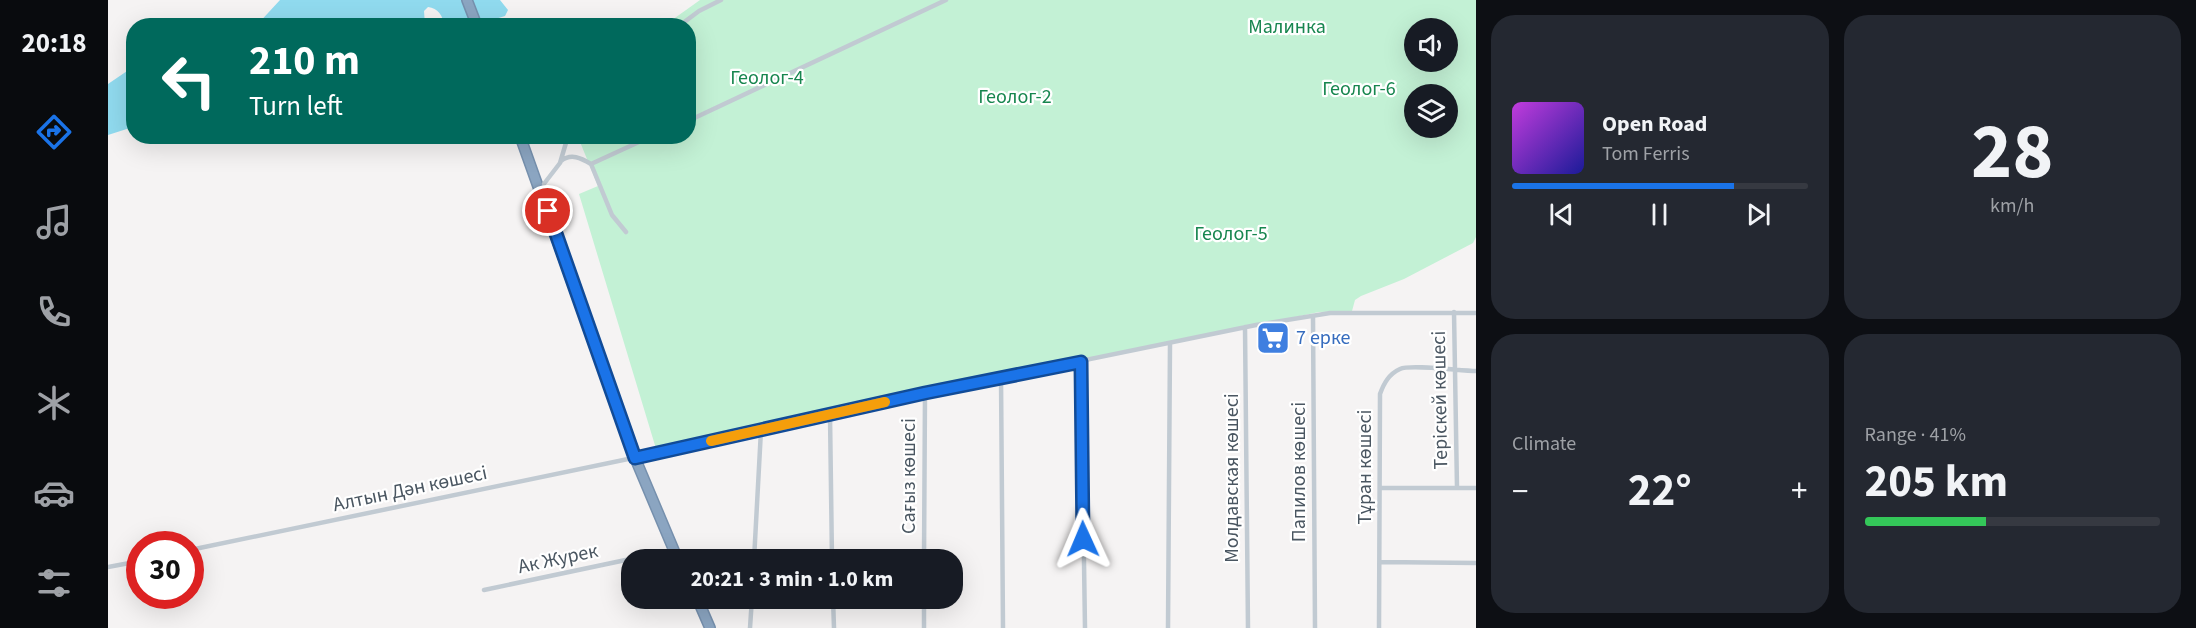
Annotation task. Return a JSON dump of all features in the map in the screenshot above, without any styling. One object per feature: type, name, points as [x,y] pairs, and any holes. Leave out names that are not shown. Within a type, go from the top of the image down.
[{"type":"highway","points":[[467,0],[474,18]]},
{"type":"highway","points":[[523,144],[635,458],[673,549]]},
{"type":"highway","points":[[702,609],[710,628]]},
{"type":"street","points":[[690,18],[721,0]]},
{"type":"street","points":[[696,117],[946,0]]},
{"type":"street","points":[[560,163],[566,144]]},
{"type":"street","points":[[591,165],[635,144]]},
{"type":"street","points":[[540,189],[566,157],[574,156],[591,165],[612,215],[626,232]]},
{"type":"street","name":"Теріскей көшесі","points":[[1454,312],[1456,488]]},
{"type":"street","name":"Алтын Дән көшесі","points":[[204,547],[635,458],[925,393],[1245,327],[1330,313],[1476,312]]},
{"type":"street","name":"Папилов көшесі","points":[[1314,315],[1316,628]]},
{"type":"street","name":"Молдавская көшесі","points":[[1245,327],[1248,628]]},
{"type":"street","points":[[1168,628],[1170,343]]},
{"type":"street","points":[[1081,362],[1085,628]]},
{"type":"street","name":"Тұран көшесі","points":[[1378,628],[1380,394],[1384,383],[1391,375],[1404,368],[1455,369]]},
{"type":"street","points":[[1455,369],[1476,370]]},
{"type":"street","points":[[1001,377],[1004,628]]},
{"type":"street","name":"Сағыз көшесі","points":[[924,549],[925,393]]},
{"type":"street","points":[[830,415],[832,549]]},
{"type":"street","points":[[755,549],[761,430]]},
{"type":"street","points":[[1380,488],[1476,488]]},
{"type":"street","name":"Ак Журек","points":[[484,590],[621,561]]},
{"type":"street","points":[[1380,562],[1476,563]]},
{"type":"street","points":[[108,567],[126,564]]},
{"type":"street","points":[[750,628],[751,609]]},
{"type":"street","points":[[833,609],[834,628]]},
{"type":"street","points":[[924,609],[924,628]]},
{"type":"green space","points":[[700,0],[1476,0],[1476,237],[1473,243],[1404,279],[1361,296],[1355,300],[1352,311],[1319,312],[657,452],[579,194],[598,186],[581,144],[696,144],[696,18],[675,18]]},
{"type":"water","points":[[280,0],[500,0],[508,10],[505,16],[498,18],[442,18],[435,9],[428,7],[424,11],[424,18],[263,18]]},
{"type":"water","points":[[126,72],[126,129],[108,135],[108,84]]},
{"type":"slow traffic","points":[[711,441],[885,402]]},
{"type":"place","name":"7 ерке","points":[[1273,338]]},
{"type":"route","points":[[548,211],[635,458],[925,393],[1081,362],[1083,539]]},
{"type":"park label","name":"Малинка","points":[[1287,27]]},
{"type":"park label","name":"Геолог-4","points":[[767,78]]},
{"type":"park label","name":"Геолог-6","points":[[1359,89]]},
{"type":"park label","name":"Геолог-2","points":[[1015,97]]},
{"type":"park label","name":"Геолог-5","points":[[1231,234]]}]
